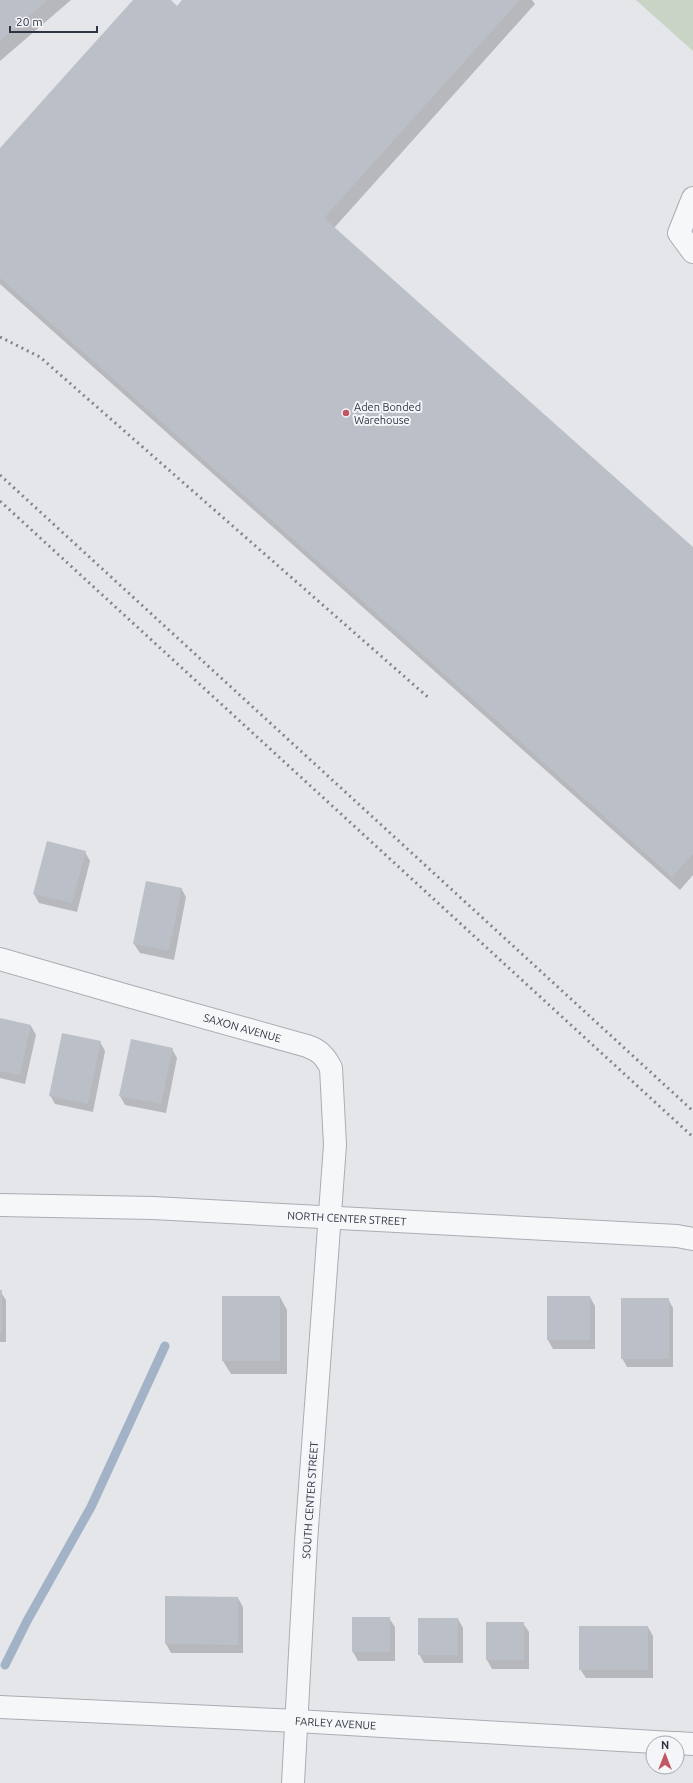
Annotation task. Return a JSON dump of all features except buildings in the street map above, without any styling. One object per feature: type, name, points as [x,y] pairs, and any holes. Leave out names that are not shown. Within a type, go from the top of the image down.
[{"type":"street","points":[[693,198],[679,233],[693,252]]},
{"type":"street","name":"SAXON AVENUE","points":[[0,959],[318,1050],[326,1058],[331,1068],[335,1145],[331,1218]]},
{"type":"street","name":"NORTH CENTER STREET","points":[[0,1206],[153,1208],[677,1236],[693,1239]]},
{"type":"street","name":"SOUTH CENTER STREET","points":[[293,1783],[306,1542],[331,1218]]},
{"type":"street","name":"FARLEY AVENUE","points":[[0,1707],[297,1721],[645,1741]]},
{"type":"shaded area","points":[[636,0],[693,0],[693,51]]},
{"type":"waterway","points":[[5,1665],[27,1621],[91,1507],[165,1346]]},
{"type":"railway","points":[[0,337],[40,357],[430,699]]},
{"type":"railway","points":[[0,475],[693,1111]]},
{"type":"railway","points":[[0,501],[693,1137]]},
{"type":"place","name":"Aden Bonded Warehouse","points":[[346,413]]}]
